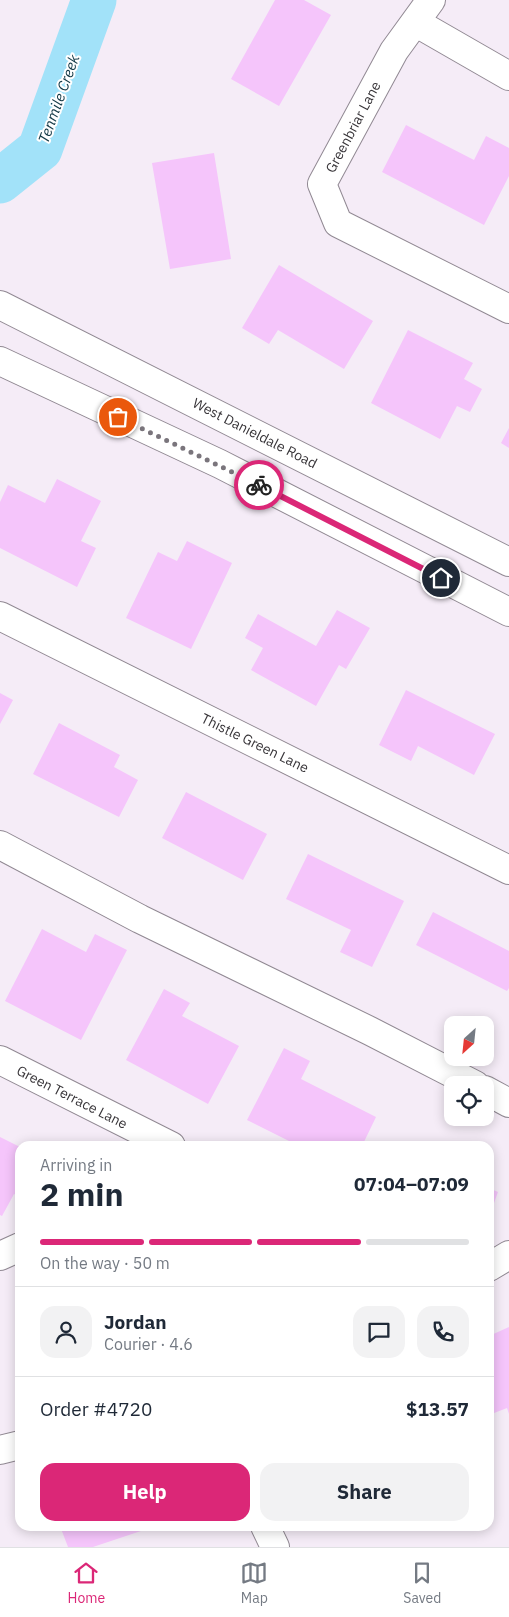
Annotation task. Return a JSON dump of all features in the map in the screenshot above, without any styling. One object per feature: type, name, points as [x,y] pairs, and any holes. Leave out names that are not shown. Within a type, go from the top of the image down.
[{"type":"street","name":"Greenbriar Lane","points":[[431,0],[394,51],[322,184],[338,223],[509,309]]},
{"type":"street","points":[[415,22],[509,76]]},
{"type":"street","name":"West Danieldale Road","points":[[0,305],[509,562]]},
{"type":"street","points":[[0,361],[220,464],[509,612]]},
{"type":"street","points":[[220,464],[242,426]]},
{"type":"street","name":"Thistle Green Lane","points":[[0,616],[509,870]]},
{"type":"street","points":[[0,845],[140,919],[370,1031],[458,1076]]},
{"type":"street","name":"Green Terrace Lane","points":[[0,1060],[151,1141]]},
{"type":"street","points":[[494,1095],[509,1103]]},
{"type":"street","points":[[0,1256],[15,1250]]},
{"type":"street","points":[[494,1264],[509,1255]]},
{"type":"street","points":[[0,1450],[15,1446]]},
{"type":"street","points":[[267,1531],[275,1547]]},
{"type":"building","points":[[275,0],[304,0],[331,15],[279,106],[231,79]]},
{"type":"building","points":[[406,125],[474,160],[486,136],[509,148],[509,176],[484,225],[382,172]]},
{"type":"building","points":[[214,153],[231,259],[170,269],[152,163]]},
{"type":"building","points":[[279,265],[373,321],[344,369],[278,330],[269,344],[242,328]]},
{"type":"building","points":[[408,330],[473,363],[464,379],[482,389],[470,412],[457,406],[440,439],[371,403]]},
{"type":"building","points":[[509,428],[509,448],[501,443]]},
{"type":"building","points":[[57,479],[101,501],[81,541],[96,548],[77,587],[0,548],[0,502],[8,485],[45,503]]},
{"type":"building","points":[[187,541],[232,563],[191,649],[126,618],[158,552],[177,561]]},
{"type":"building","points":[[337,610],[370,628],[346,669],[339,665],[316,706],[251,670],[263,648],[245,638],[258,614],[316,646]]},
{"type":"building","points":[[406,690],[495,734],[474,775],[418,746],[411,761],[379,745]]},
{"type":"building","points":[[0,693],[13,700],[0,724]]},
{"type":"building","points":[[59,723],[120,755],[114,767],[138,780],[119,817],[33,774]]},
{"type":"building","points":[[186,792],[267,834],[243,880],[162,838]]},
{"type":"building","points":[[308,854],[404,901],[372,967],[340,952],[351,930],[286,899]]},
{"type":"building","points":[[433,912],[509,951],[509,988],[507,991],[416,945]]},
{"type":"building","points":[[42,929],[86,952],[95,934],[127,950],[81,1040],[5,1001]]},
{"type":"building","points":[[164,989],[190,1003],[182,1016],[239,1046],[208,1104],[126,1060]]},
{"type":"building","points":[[284,1048],[310,1061],[301,1079],[376,1117],[364,1141],[289,1141],[247,1120]]},
{"type":"building","points":[[0,1137],[15,1144],[15,1194],[2,1216],[0,1215]]},
{"type":"building","points":[[494,1190],[498,1192],[494,1203]]},
{"type":"building","points":[[509,1327],[509,1414],[507,1408],[494,1413],[494,1334]]},
{"type":"building","points":[[62,1531],[141,1531],[93,1547],[68,1547]]},
{"type":"waterway","name":"Tenmile Creek","points":[[0,181],[40,149],[94,0]]},
{"type":"way so far","points":[[118,417],[220,464],[259,485]]},
{"type":"route","points":[[259,485],[441,578]]}]
